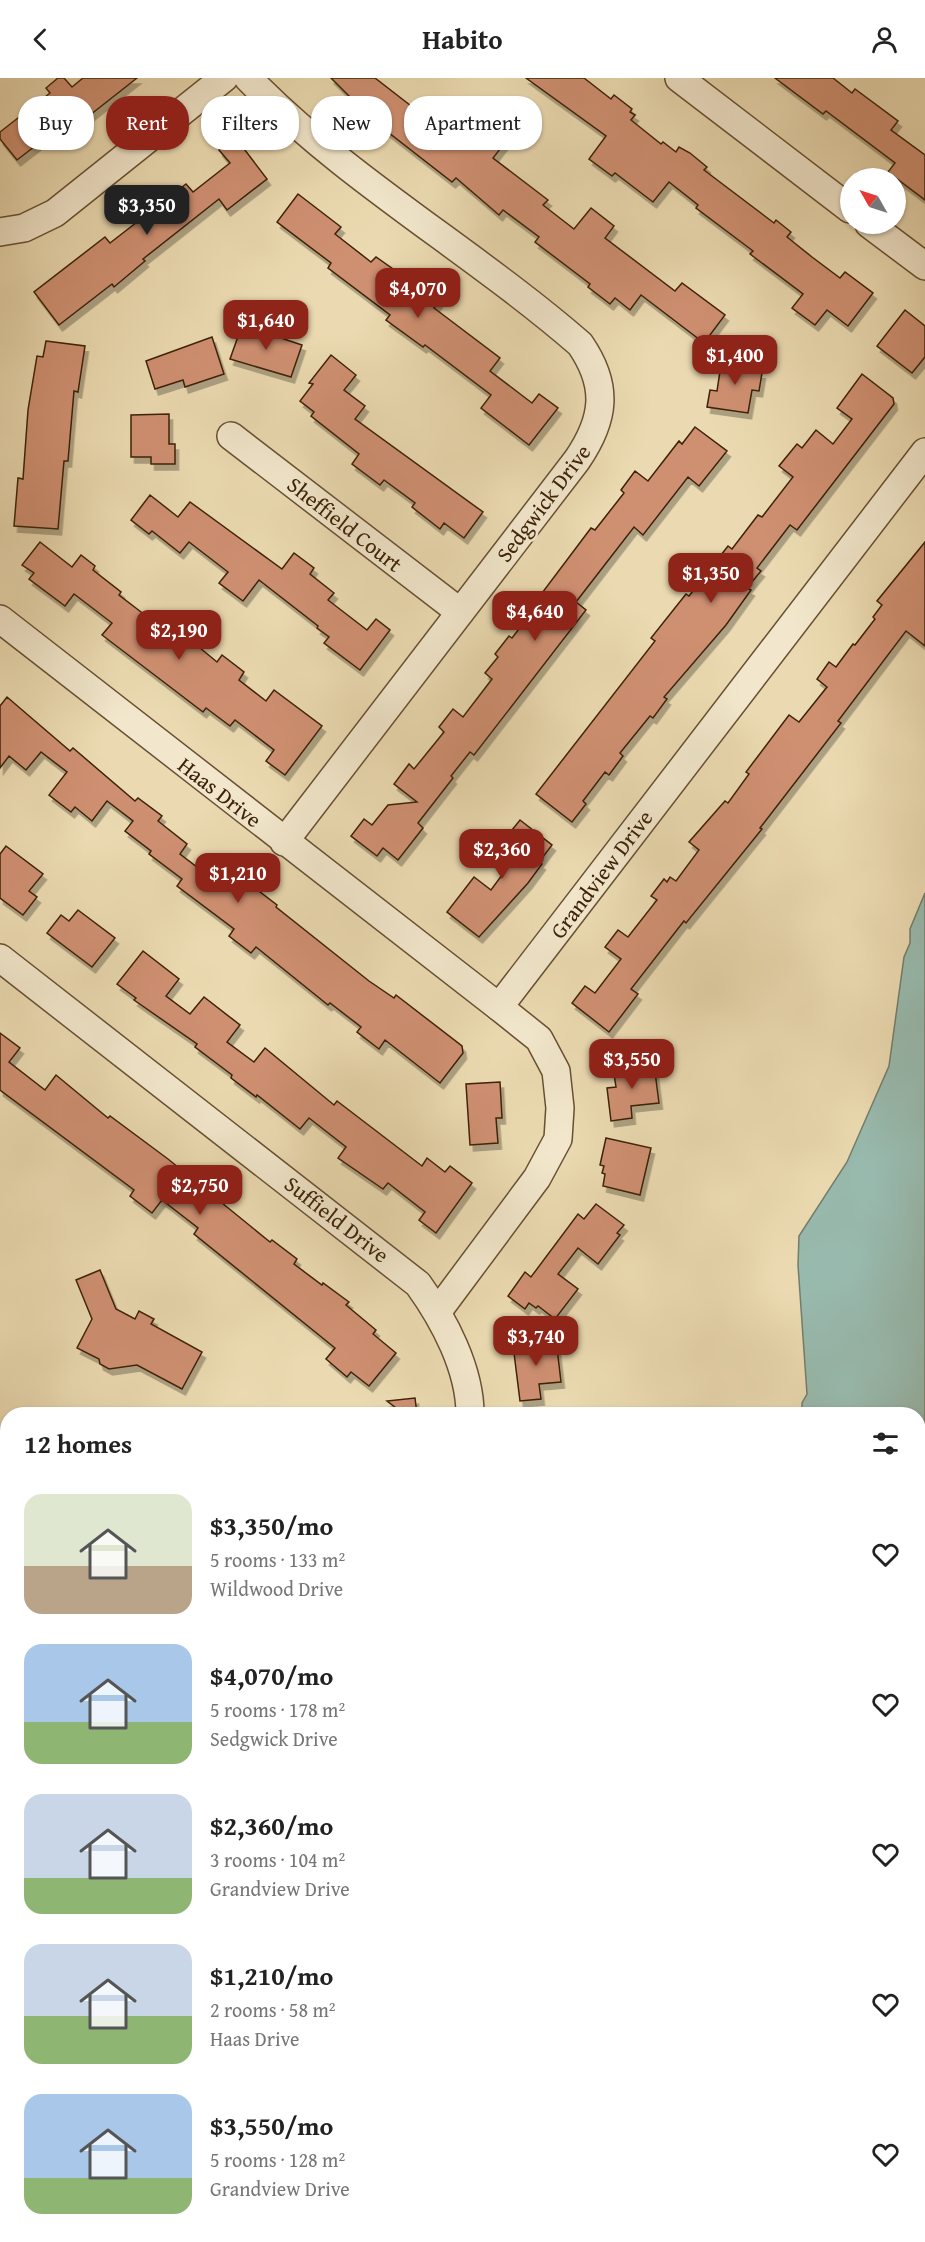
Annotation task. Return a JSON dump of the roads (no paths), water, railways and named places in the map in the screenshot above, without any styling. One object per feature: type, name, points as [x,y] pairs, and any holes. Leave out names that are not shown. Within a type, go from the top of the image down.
[{"type":"street","points":[[0,232],[24,228],[55,213],[224,78]]},
{"type":"street","name":"Sedgwick Drive","points":[[248,78],[276,107],[321,145],[580,344],[595,371],[601,405],[597,425],[589,442],[284,842]]},
{"type":"street","points":[[680,78],[840,201]]},
{"type":"street","points":[[882,234],[925,266]]},
{"type":"street","name":"Sheffield Court","points":[[231,436],[460,612]]},
{"type":"street","name":"Grandview Drive","points":[[499,1007],[925,452]]},
{"type":"street","name":"Haas Drive","points":[[0,619],[499,1007]]},
{"type":"street","name":"Suffield Drive","points":[[0,958],[418,1284],[438,1311],[459,1362],[470,1407]]},
{"type":"street","points":[[438,1311],[537,1178],[558,1139],[560,1108],[556,1071],[539,1039],[499,1007]]},
{"type":"water","points":[[925,893],[925,1407],[802,1407],[807,1394],[798,1265],[799,1236],[847,1162],[889,1066],[904,957],[910,943],[910,929]]}]
